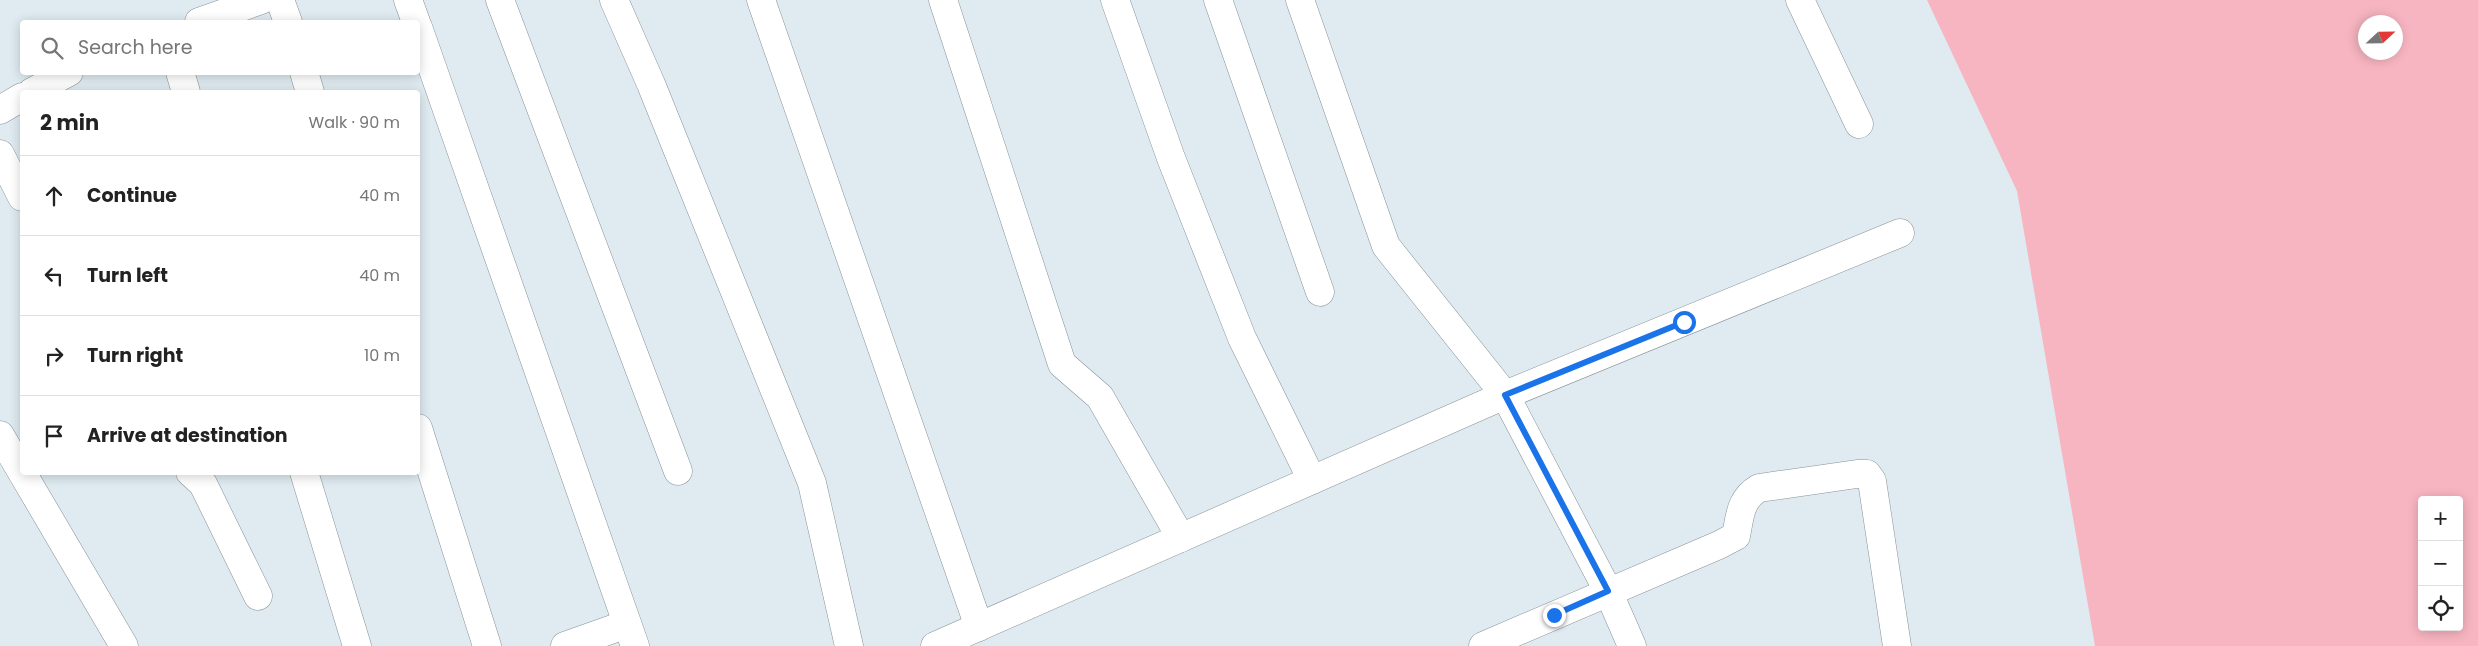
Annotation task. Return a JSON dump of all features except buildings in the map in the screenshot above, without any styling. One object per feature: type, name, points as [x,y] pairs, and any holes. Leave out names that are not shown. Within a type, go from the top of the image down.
[{"type":"street","points":[[203,20],[224,6],[261,0]]},
{"type":"street","points":[[280,0],[287,20]]},
{"type":"street","points":[[408,0],[415,20]]},
{"type":"street","points":[[500,0],[678,471]]},
{"type":"street","points":[[614,0],[651,84],[812,483],[849,646]]},
{"type":"street","points":[[761,0],[979,627]]},
{"type":"street","points":[[942,0],[1062,364],[1100,397],[1181,538]]},
{"type":"street","points":[[1115,0],[1171,158],[1242,338],[1312,480]]},
{"type":"street","points":[[1218,0],[1320,292]]},
{"type":"street","points":[[1300,0],[1386,246],[1505,395],[1608,591],[1632,646]]},
{"type":"street","points":[[1800,0],[1859,124]]},
{"type":"street","points":[[420,33],[631,635],[565,646]]},
{"type":"street","points":[[36,90],[63,75]]},
{"type":"street","points":[[181,75],[185,90]]},
{"type":"street","points":[[305,75],[309,90]]},
{"type":"street","points":[[0,110],[20,99]]},
{"type":"street","points":[[0,154],[20,193]]},
{"type":"street","points":[[934,646],[1505,395],[1900,233]]},
{"type":"street","points":[[420,434],[487,646]]},
{"type":"street","points":[[0,436],[20,470]]},
{"type":"street","points":[[1483,646],[1608,591],[1719,546],[1736,536],[1743,502],[1750,493],[1759,488],[1857,474],[1867,474],[1872,481],[1897,646]]},
{"type":"street","points":[[23,475],[124,646]]},
{"type":"street","points":[[193,475],[203,484],[258,596]]},
{"type":"street","points":[[305,475],[357,646]]},
{"type":"shaded area","points":[[1927,0],[2478,0],[2478,646],[2095,646],[2017,191]]},
{"type":"route","points":[[1554,615],[1608,591],[1505,395],[1684,322]]}]
